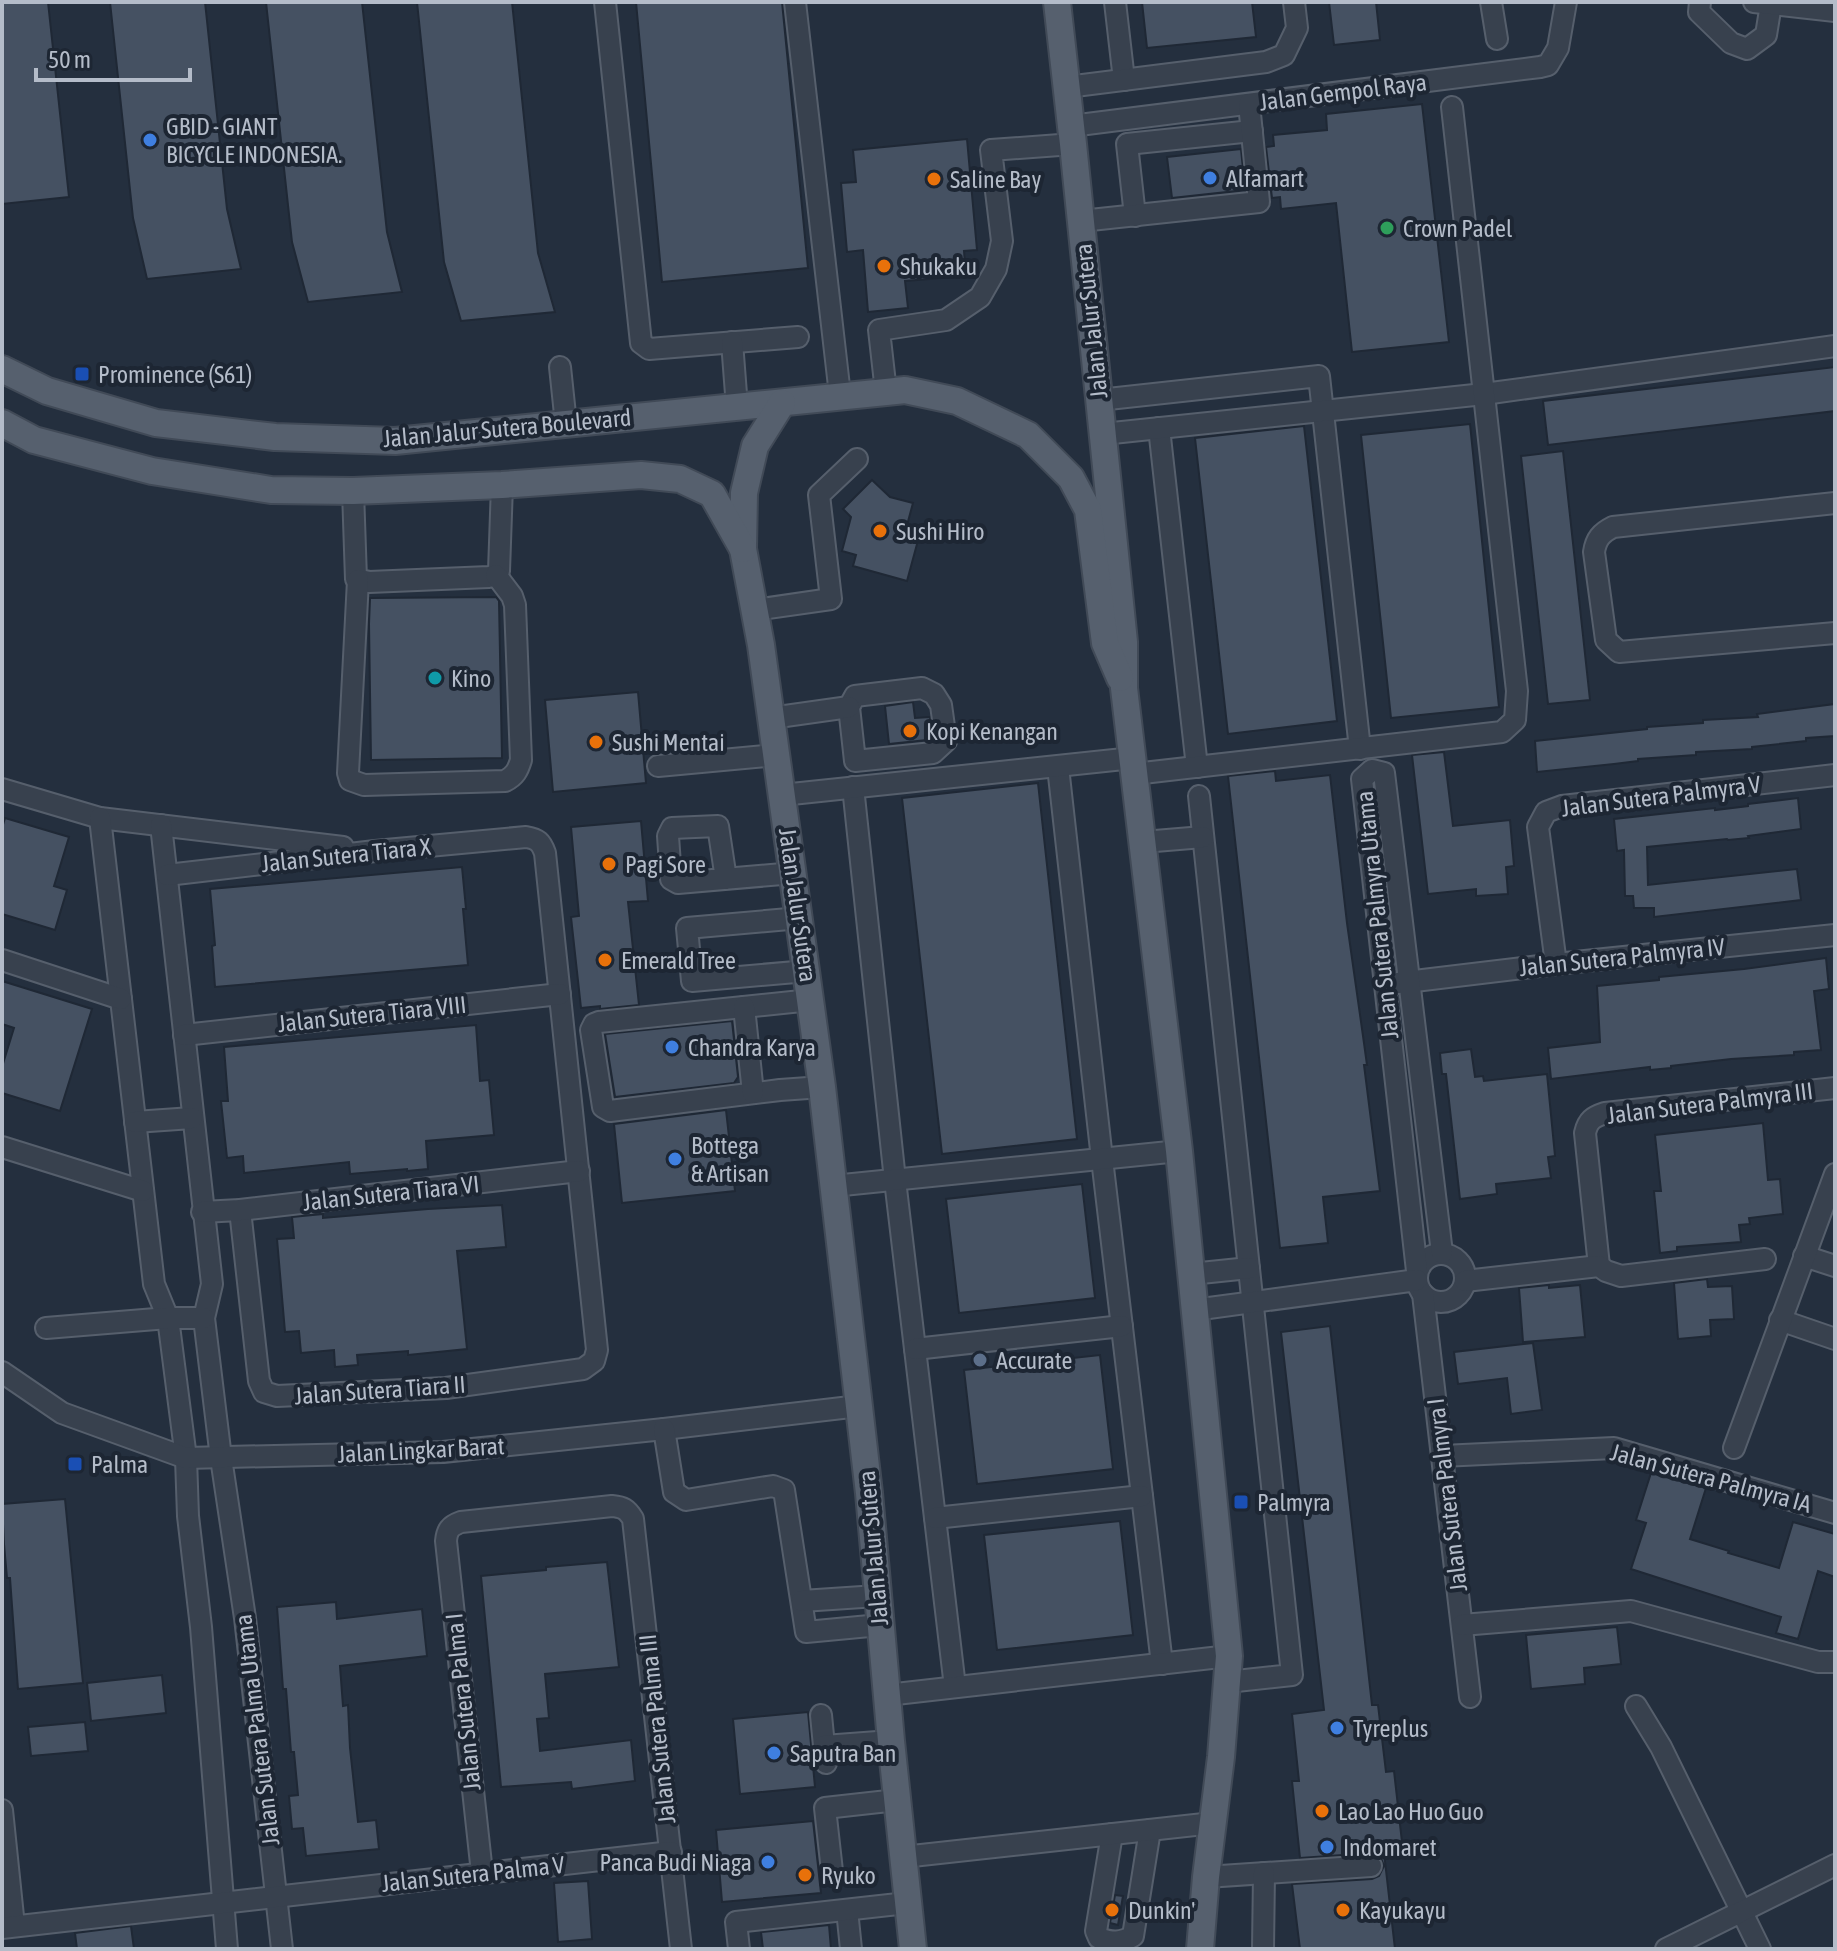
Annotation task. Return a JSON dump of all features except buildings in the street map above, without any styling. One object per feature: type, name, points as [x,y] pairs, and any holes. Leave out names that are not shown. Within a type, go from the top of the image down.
[{"type":"main road","name":"Jalan Jalur Sutera","points":[[1057,2],[1124,642],[1124,688],[1179,1151],[1228,1669],[1200,1949]]},
{"type":"main road","name":"Jalan Jalur Sutera Boulevard","points":[[2,369],[47,391],[156,423],[275,437],[395,441],[782,403]]},
{"type":"main road","name":"Jalan Jalur Sutera","points":[[913,1949],[859,1406],[822,1087],[794,873],[743,549],[744,493],[755,446],[782,403],[905,390],[957,401],[1028,435],[1071,478],[1088,510],[1105,643],[1124,688]]},
{"type":"main road","points":[[2,423],[34,440],[152,471],[271,490],[353,491],[502,485],[641,475],[680,479],[712,494],[743,549]]},
{"type":"street","points":[[605,2],[641,343],[649,349],[798,337]]},
{"type":"street","points":[[795,2],[840,395]]},
{"type":"street","points":[[1115,2],[1124,80]]},
{"type":"street","points":[[1067,87],[1266,62],[1284,55],[1297,28],[1294,2]]},
{"type":"street","points":[[1491,2],[1497,39]]},
{"type":"street","name":"Jalan Gempol Raya","points":[[886,392],[879,330],[946,320],[980,297],[996,269],[1002,241],[991,150],[1249,104],[1548,65],[1558,48],[1566,2]]},
{"type":"street","points":[[1700,2],[1699,12],[1731,43],[1747,49],[1766,35],[1762,3],[1835,11]]},
{"type":"street","points":[[1081,221],[1259,202],[1249,104]]},
{"type":"street","points":[[782,795],[1058,767],[1197,767],[1502,732],[1515,720],[1517,691],[1452,107]]},
{"type":"street","points":[[1135,216],[1127,144],[1252,131]]},
{"type":"street","points":[[732,342],[737,407]]},
{"type":"street","points":[[1103,434],[1484,394],[1835,346]]},
{"type":"street","points":[[560,367],[566,424]]},
{"type":"street","points":[[1099,400],[1319,376],[1360,749]]},
{"type":"street","points":[[1159,428],[1197,767]]},
{"type":"street","points":[[755,610],[831,599],[819,495],[857,459]]},
{"type":"street","points":[[358,580],[496,575],[499,571],[502,485]]},
{"type":"street","points":[[353,491],[358,580],[350,780],[364,785],[505,781],[519,769],[515,605],[496,575]]},
{"type":"street","points":[[1835,503],[1613,527],[1603,532],[1594,552],[1606,640],[1619,652],[1835,633]]},
{"type":"street","points":[[922,688],[934,694],[941,705],[946,741],[933,753],[855,761],[849,707],[855,696],[922,688]]},
{"type":"street","points":[[771,718],[849,707]]},
{"type":"street","points":[[658,766],[776,755]]},
{"type":"street","points":[[1058,767],[1162,1664]]},
{"type":"street","name":"Jalan Sutera Palmyra Utama","points":[[1419,1282],[1362,779],[1372,770],[1384,773],[1442,1253]]},
{"type":"street","name":"Jalan Sutera Palmyra V","points":[[1556,964],[1538,827],[1546,812],[1562,806],[1835,775]]},
{"type":"street","points":[[853,787],[895,1180],[955,1687]]},
{"type":"street","points":[[2,789],[100,818],[375,851]]},
{"type":"street","points":[[887,1695],[1162,1664],[1292,1675],[1199,796]]},
{"type":"street","name":"Jalan Sutera Palma Utama","points":[[100,818],[154,1284],[168,1318],[186,1458],[188,1516],[201,1627],[227,1949]]},
{"type":"street","name":"Jalan Sutera Palma Utama","points":[[161,825],[212,1284],[204,1318],[245,1618],[282,1949]]},
{"type":"street","points":[[1143,842],[1203,837]]},
{"type":"street","name":"Jalan Sutera Tiara X","points":[[167,875],[375,851],[536,838],[545,853],[560,994]]},
{"type":"street","points":[[726,879],[794,873]]},
{"type":"street","points":[[800,918],[687,928],[692,981],[807,971]]},
{"type":"street","name":"Jalan Sutera Palmyra IV","points":[[1384,984],[1835,935]]},
{"type":"street","points":[[2,960],[121,999]]},
{"type":"street","points":[[560,994],[579,1171]]},
{"type":"street","name":"Jalan Sutera Tiara VIII","points":[[184,1035],[560,994]]},
{"type":"street","points":[[811,1000],[599,1022],[591,1030],[603,1107],[607,1110],[822,1087]]},
{"type":"street","points":[[744,1007],[753,1093]]},
{"type":"street","name":"Jalan Sutera Palmyra III","points":[[1599,1266],[1585,1133],[1587,1124],[1594,1117],[1605,1113],[1835,1088]]},
{"type":"street","points":[[135,1122],[192,1118]]},
{"type":"street","points":[[2,1147],[143,1191]]},
{"type":"street","points":[[833,1186],[1179,1151]]},
{"type":"street","name":"Jalan Sutera Tiara VI","points":[[202,1212],[579,1171]]},
{"type":"street","name":"Jalan Sutera Tiara II","points":[[240,1210],[259,1381],[264,1392],[277,1396],[446,1388],[583,1369],[594,1361],[597,1350],[579,1171]]},
{"type":"street","points":[[1734,1448],[1833,1182]]},
{"type":"street","points":[[1442,1253],[1457,1259],[1462,1265],[1465,1281],[1452,1300],[1436,1301],[1429,1299],[1419,1282],[1427,1258],[1442,1253]]},
{"type":"street","points":[[1804,1256],[1835,1266]]},
{"type":"street","points":[[1465,1281],[1599,1266],[1621,1276],[1765,1259]]},
{"type":"street","points":[[1191,1274],[1249,1268]]},
{"type":"street","points":[[1194,1310],[1419,1282]]},
{"type":"street","name":"Jalan Sutera Palmyra I","points":[[1419,1282],[1470,1697]]},
{"type":"street","points":[[46,1328],[204,1318]]},
{"type":"street","points":[[1780,1320],[1835,1339]]},
{"type":"street","points":[[915,1349],[1122,1326]]},
{"type":"street","name":"Jalan Lingkar Barat","points":[[2,1372],[62,1413],[186,1458],[443,1452],[859,1406]]},
{"type":"street","points":[[664,1429],[674,1492],[686,1500],[773,1486],[784,1490],[806,1632],[880,1625]]},
{"type":"street","name":"Jalan Sutera Palmyra IA","points":[[1442,1456],[1614,1448],[1835,1513]]},
{"type":"street","points":[[935,1518],[1142,1496]]},
{"type":"street","name":"Jalan Sutera Palma III","points":[[447,1531],[461,1522],[612,1506],[623,1507],[633,1519],[681,1949]]},
{"type":"street","name":"Jalan Sutera Palma I","points":[[447,1531],[482,1873]]},
{"type":"street","points":[[802,1601],[877,1596]]},
{"type":"street","points":[[1462,1625],[1631,1611],[1818,1662],[1835,1662]]},
{"type":"street","points":[[1636,1706],[1661,1747],[1760,1949]]},
{"type":"street","points":[[821,1715],[825,1755],[891,1741]]},
{"type":"street","points":[[832,1871],[825,1808],[897,1800]]},
{"type":"street","points":[[2,1810],[8,1927]]},
{"type":"street","points":[[903,1857],[1213,1823]]},
{"type":"street","points":[[1112,1834],[1096,1931],[1099,1938],[1108,1942],[1123,1942],[1133,1936],[1150,1830]]},
{"type":"street","name":"Jalan Sutera Palma V","points":[[8,1927],[671,1852]]},
{"type":"street","points":[[1666,1949],[1835,1865]]},
{"type":"street","points":[[1206,1877],[1371,1866]]},
{"type":"street","points":[[1263,1949],[1264,1873]]},
{"type":"street","points":[[739,1949],[736,1922],[907,1903]]},
{"type":"street","points":[[847,1910],[851,1949]]},
{"type":"place","name":"GBID - GIANT BICYCLE INDONESIA.","points":[[150,140]]},
{"type":"place","name":"Alfamart","points":[[1210,178]]},
{"type":"place","name":"Saline Bay","points":[[934,179]]},
{"type":"place","name":"Crown Padel","points":[[1387,228]]},
{"type":"place","name":"Shukaku","points":[[884,266]]},
{"type":"place","name":"Prominence (S61)","points":[[82,374]]},
{"type":"place","name":"Sushi Hiro","points":[[880,531]]},
{"type":"place","name":"Kino","points":[[435,678]]},
{"type":"place","name":"Kopi Kenangan","points":[[910,731]]},
{"type":"place","name":"Sushi Mentai","points":[[596,742]]},
{"type":"place","name":"Pagi Sore","points":[[609,864]]},
{"type":"place","name":"Emerald Tree","points":[[605,960]]},
{"type":"place","name":"Chandra Karya","points":[[672,1047]]},
{"type":"place","name":"Bottega & Artisan","points":[[675,1159]]},
{"type":"place","name":"Accurate","points":[[980,1360]]},
{"type":"place","name":"Palma","points":[[75,1464]]},
{"type":"place","name":"Palmyra","points":[[1241,1502]]},
{"type":"place","name":"Tyreplus","points":[[1337,1728]]},
{"type":"place","name":"Saputra Ban","points":[[774,1753]]},
{"type":"place","name":"Lao Lao Huo Guo","points":[[1322,1811]]},
{"type":"place","name":"Indomaret","points":[[1327,1847]]},
{"type":"place","name":"Panca Budi Niaga","points":[[768,1862]]},
{"type":"place","name":"Ryuko","points":[[805,1875]]},
{"type":"place","name":"Dunkin'","points":[[1112,1910]]},
{"type":"place","name":"Kayukayu","points":[[1343,1910]]}]
